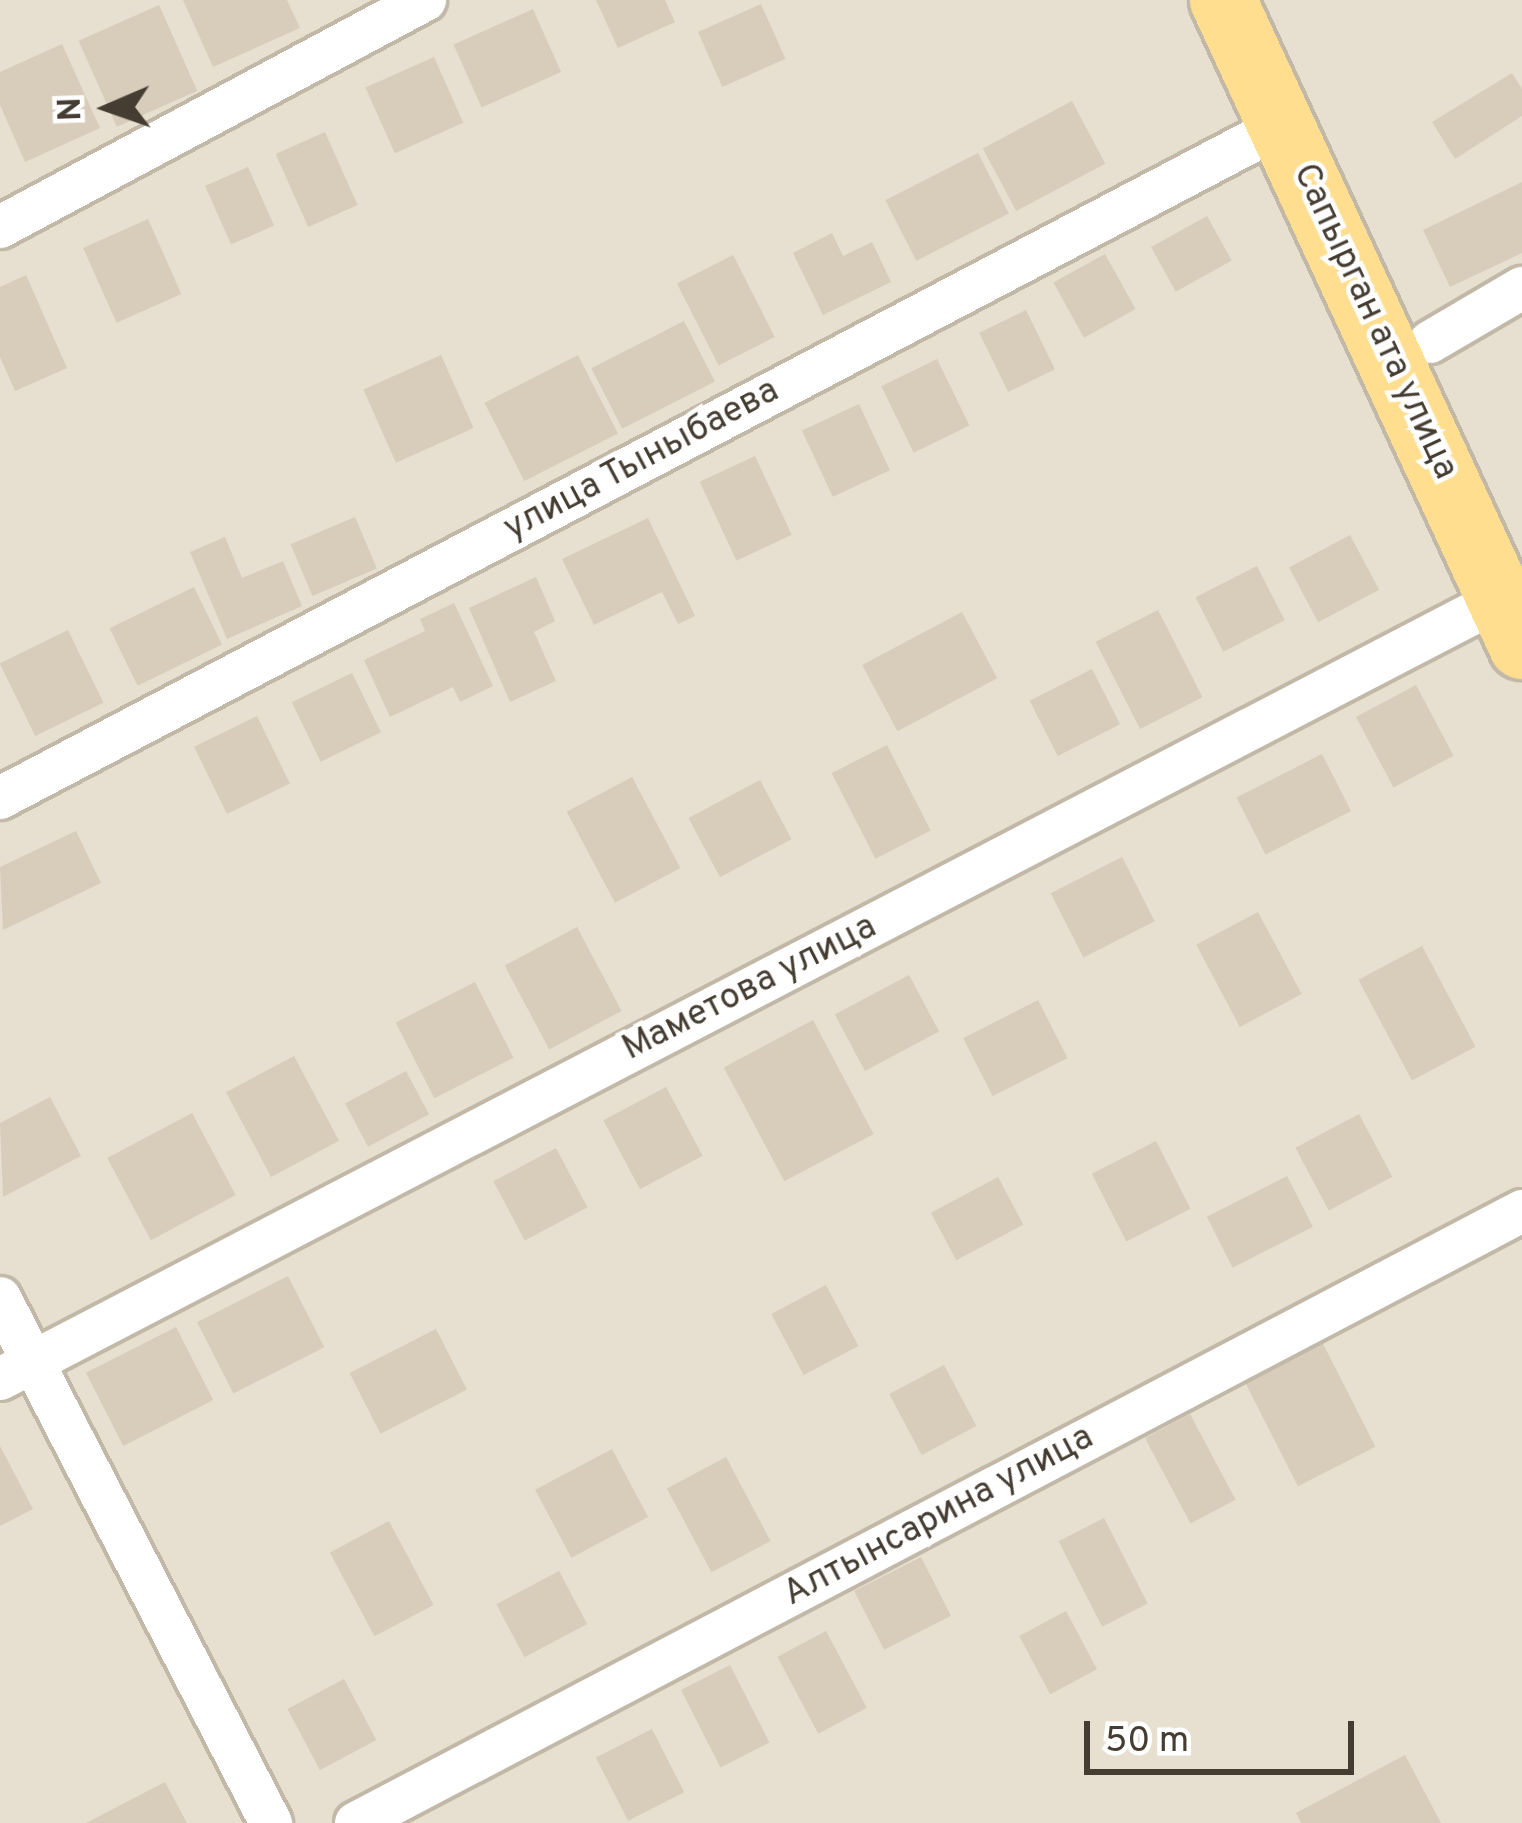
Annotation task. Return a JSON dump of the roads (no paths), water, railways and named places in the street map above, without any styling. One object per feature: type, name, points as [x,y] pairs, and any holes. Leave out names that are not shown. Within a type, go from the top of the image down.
[{"type":"main road","name":"Сапырган ата улица","points":[[1223,0],[1515,598]]},
{"type":"main road","name":"Сапырган ата улица","points":[[1274,0],[1317,106],[1430,342],[1515,598]]},
{"type":"street","points":[[0,226],[425,0]]},
{"type":"street","name":"улица Тыныбаева","points":[[0,797],[1283,124]]},
{"type":"street","points":[[1430,342],[1522,288]]},
{"type":"street","name":"Маметова улица","points":[[15,1371],[1515,598]]},
{"type":"street","name":"Алтынсарина улица","points":[[356,1823],[1522,1210]]},
{"type":"street","points":[[0,1298],[15,1371],[271,1823]]}]
